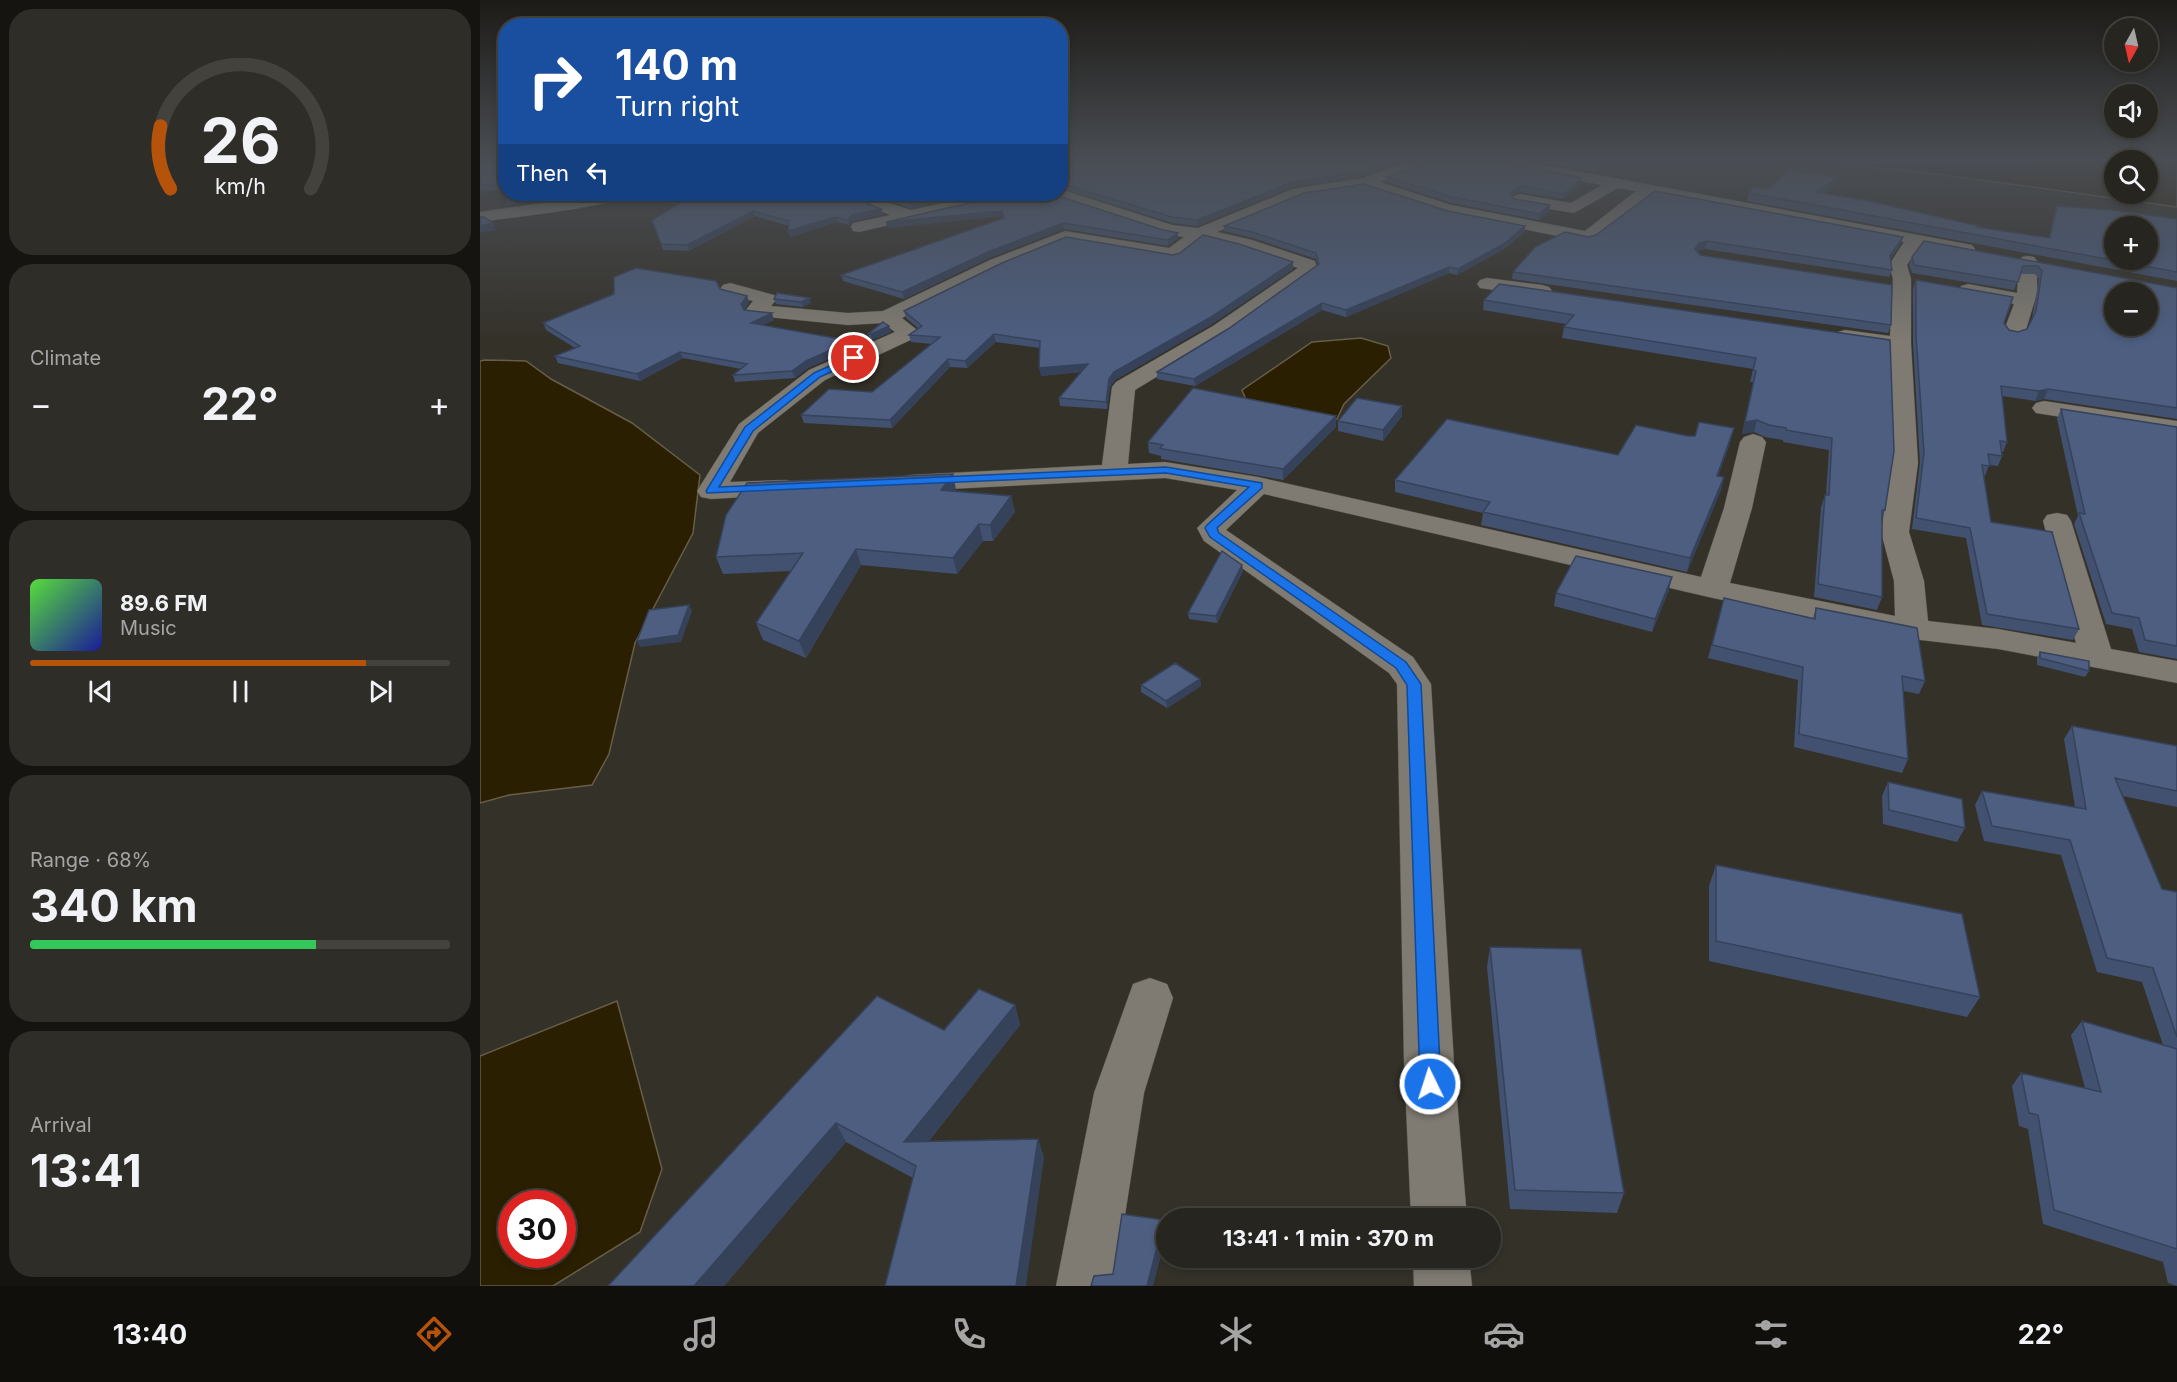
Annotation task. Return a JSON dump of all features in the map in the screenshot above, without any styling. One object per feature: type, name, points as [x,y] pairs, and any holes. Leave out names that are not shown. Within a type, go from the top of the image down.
[{"type":"street","points":[[860,227],[884,222]]},
{"type":"street","points":[[1114,473],[1124,387],[1220,330],[1308,269],[1305,262],[1200,233],[1170,230],[1146,222]]},
{"type":"street","points":[[730,289],[767,299],[755,311],[848,319],[887,317],[996,264],[1065,236],[1173,254],[1200,233],[1227,222]]},
{"type":"street","points":[[1504,222],[1588,237],[1606,222]]},
{"type":"street","points":[[1823,222],[1983,252]]},
{"type":"street","points":[[1912,629],[1909,581],[1895,532],[1905,463],[1900,344],[1901,283],[1898,265],[1915,239]]},
{"type":"street","points":[[2014,333],[2020,319],[2028,280],[2026,269],[2028,261]]},
{"type":"street","points":[[1487,284],[1561,294]]},
{"type":"street","points":[[1946,286],[2024,300]]},
{"type":"street","points":[[811,487],[711,491],[748,429],[817,375],[910,333],[887,317]]},
{"type":"street","points":[[1820,332],[1900,344]]},
{"type":"street","points":[[2044,408],[2177,428]]},
{"type":"street","points":[[1713,589],[1738,507],[1753,442]]},
{"type":"street","points":[[883,484],[1166,470],[1258,485],[1713,589],[1912,629],[1998,639],[2177,672]]},
{"type":"street","points":[[1258,485],[1211,528],[1214,535],[1401,665],[1414,684],[1428,1051],[1438,1208]]},
{"type":"street","points":[[2057,521],[2096,656]]},
{"type":"street","points":[[1085,1286],[1119,1093],[1150,998]]},
{"type":"street","points":[[1442,1268],[1443,1286]]},
{"type":"shaded area","points":[[1361,338],[1388,346],[1391,358],[1344,404],[1337,419],[1322,418],[1246,400],[1242,390],[1312,342]]},
{"type":"shaded area","points":[[480,361],[526,361],[551,379],[632,423],[700,475],[693,533],[635,643],[609,754],[592,785],[509,795],[480,803]]},
{"type":"shaded area","points":[[617,1001],[662,1169],[640,1232],[553,1286],[480,1286],[480,1056]]},
{"type":"building","points":[[480,222],[493,223],[480,226]]},
{"type":"building","points":[[653,222],[732,222],[687,245],[661,244]]},
{"type":"building","points":[[789,222],[818,222],[788,231]]},
{"type":"building","points":[[993,222],[1138,222],[1178,233],[1168,240],[1063,223],[988,252],[902,292],[841,275]]},
{"type":"building","points":[[1234,222],[1505,222],[1525,226],[1505,243],[1458,269],[1449,267],[1346,310],[1322,303],[1194,379],[1157,372],[1228,329],[1319,264],[1316,253],[1252,232],[1224,226]]},
{"type":"building","points":[[1613,222],[1822,222],[1903,237],[1890,256],[1892,270],[1707,241],[1699,243],[1695,249],[1700,255],[1892,285],[1891,325],[1513,272],[1535,247],[1565,232],[1589,237],[1596,235]]},
{"type":"building","points":[[1906,222],[1961,222],[1979,226],[1977,227],[2050,238],[2053,222],[2104,222],[2104,259]]},
{"type":"building","points":[[2158,222],[2177,222],[2177,272],[2158,268]]},
{"type":"building","points":[[1203,235],[1293,262],[1211,317],[1114,372],[1109,379],[1106,402],[1059,398],[1088,364],[1039,368],[1040,341],[994,334],[965,361],[948,359],[890,420],[801,415],[829,389],[872,392],[940,337],[909,335],[922,326],[904,311],[1002,263],[1066,237],[1173,255],[1180,253]]},
{"type":"building","points":[[1924,241],[2145,282],[2104,282],[2104,336],[2158,336],[2158,284],[2177,288],[2177,408],[2048,389],[2039,391],[2001,386],[2007,442],[2000,441],[2002,456],[1988,454],[1990,466],[1982,465],[1991,522],[2052,532],[2079,629],[1987,614],[1970,528],[1916,518],[1924,453],[1916,335],[1916,280],[2013,297],[2004,323],[2009,330],[2018,332],[2027,329],[2036,311],[2042,271],[2038,266],[2023,266],[2018,282],[1914,265],[1912,257]]},
{"type":"building","points":[[636,268],[716,281],[720,289],[747,296],[741,304],[744,310],[772,313],[751,323],[846,340],[840,346],[806,361],[792,371],[733,375],[747,364],[680,352],[637,374],[555,356],[580,346],[543,323],[614,294],[614,277]]},
{"type":"building","points":[[1499,284],[1890,340],[1894,451],[1885,510],[1882,510],[1882,597],[1818,584],[1825,495],[1829,495],[1832,438],[1786,430],[1786,428],[1757,420],[1745,422],[1756,371],[1753,370],[1756,358],[1564,327],[1574,315],[1484,300]]},
{"type":"building","points":[[777,293],[810,298],[801,302],[774,299]]},
{"type":"building","points":[[883,322],[889,326],[868,334]]},
{"type":"building","points":[[1193,388],[1336,416],[1283,469],[1163,449],[1160,448],[1163,445],[1148,442]]},
{"type":"building","points":[[1357,398],[1402,406],[1383,430],[1338,421]]},
{"type":"building","points":[[2061,409],[2177,427],[2177,646],[2145,640],[2139,618],[2112,613],[2079,513],[2085,514]]},
{"type":"building","points":[[1447,419],[1618,455],[1636,425],[1688,436],[1695,436],[1699,422],[1734,428],[1717,476],[1724,477],[1690,558],[1483,512],[1490,502],[1395,480]]},
{"type":"building","points":[[953,474],[941,490],[1011,496],[990,525],[979,524],[953,558],[856,549],[799,641],[756,623],[803,553],[716,557],[726,515],[747,483]]},
{"type":"building","points":[[1222,551],[1242,565],[1216,616],[1188,613]]},
{"type":"building","points":[[1576,556],[1672,577],[1655,619],[1556,593]]},
{"type":"building","points":[[1724,598],[1815,619],[1816,608],[1917,628],[1925,681],[1902,676],[1908,759],[1799,734],[1803,667],[1712,645]]},
{"type":"building","points":[[689,605],[678,635],[637,641],[649,610]]},
{"type":"building","points":[[2040,652],[2089,661],[2089,671],[2040,658]]},
{"type":"building","points":[[1175,663],[1200,679],[1166,701],[1141,685]]},
{"type":"building","points":[[2072,726],[2177,746],[2177,791],[2115,778],[2162,889],[2177,892],[2177,1037],[2153,968],[2107,958],[2070,840],[1992,826],[1982,791],[2086,809]]},
{"type":"building","points":[[1888,782],[1962,799],[1965,828],[1889,810]]},
{"type":"building","points":[[1716,865],[1962,914],[1980,997],[1716,941]]},
{"type":"building","points":[[1490,947],[1581,949],[1624,1193],[1515,1190]]},
{"type":"building","points":[[979,989],[1015,1005],[904,1142],[1038,1139],[1016,1286],[885,1286],[916,1166],[836,1123],[694,1286],[608,1286],[877,996],[944,1030]]},
{"type":"building","points":[[2082,1021],[2177,1049],[2177,1249],[2054,1210],[2038,1115],[2029,1113],[2021,1073],[2101,1092]]},
{"type":"building","points":[[1122,1214],[1156,1219],[1156,1251],[1147,1286],[1091,1286],[1094,1276],[1113,1274]]},
{"type":"route","points":[[854,358],[817,375],[748,429],[711,491],[1166,470],[1258,485],[1211,528],[1214,535],[1401,665],[1414,684],[1430,1084]]}]
